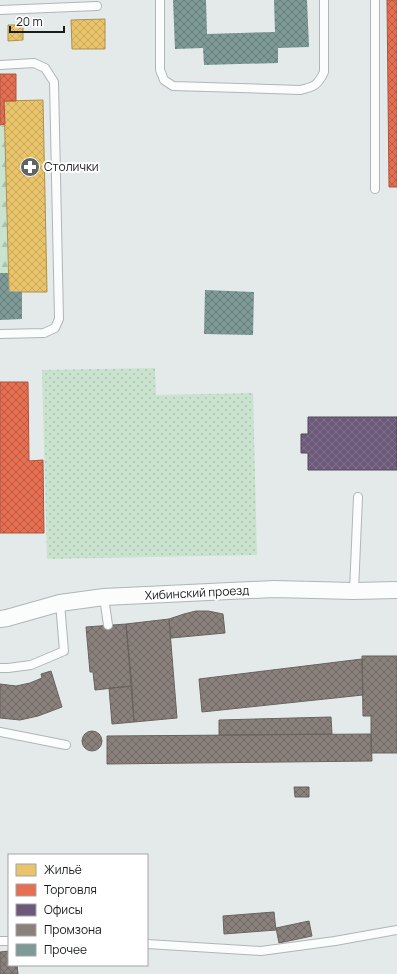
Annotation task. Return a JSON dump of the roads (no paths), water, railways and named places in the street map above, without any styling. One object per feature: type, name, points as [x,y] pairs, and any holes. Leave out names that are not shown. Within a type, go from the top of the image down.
[{"type":"street","name":"Хибинский проезд","points":[[0,619],[60,603],[104,597],[274,589],[354,591],[397,590]]},
{"type":"lane","points":[[160,0],[160,70],[164,80],[172,86],[300,90],[312,88],[320,81],[324,72],[324,0]]},
{"type":"lane","points":[[374,0],[375,189]]},
{"type":"lane","points":[[0,10],[97,6]]},
{"type":"lane","points":[[0,65],[34,63],[45,68],[54,82],[59,319],[55,328],[44,333],[0,334]]},
{"type":"lane","points":[[354,591],[358,497]]},
{"type":"lane","points":[[104,597],[108,625]]},
{"type":"lane","points":[[0,668],[31,665],[64,651],[60,603]]},
{"type":"lane","points":[[0,732],[66,745]]},
{"type":"lane","points":[[148,944],[260,951],[335,941],[397,930]]},
{"type":"place","name":"Столички","points":[[30,167]]}]
